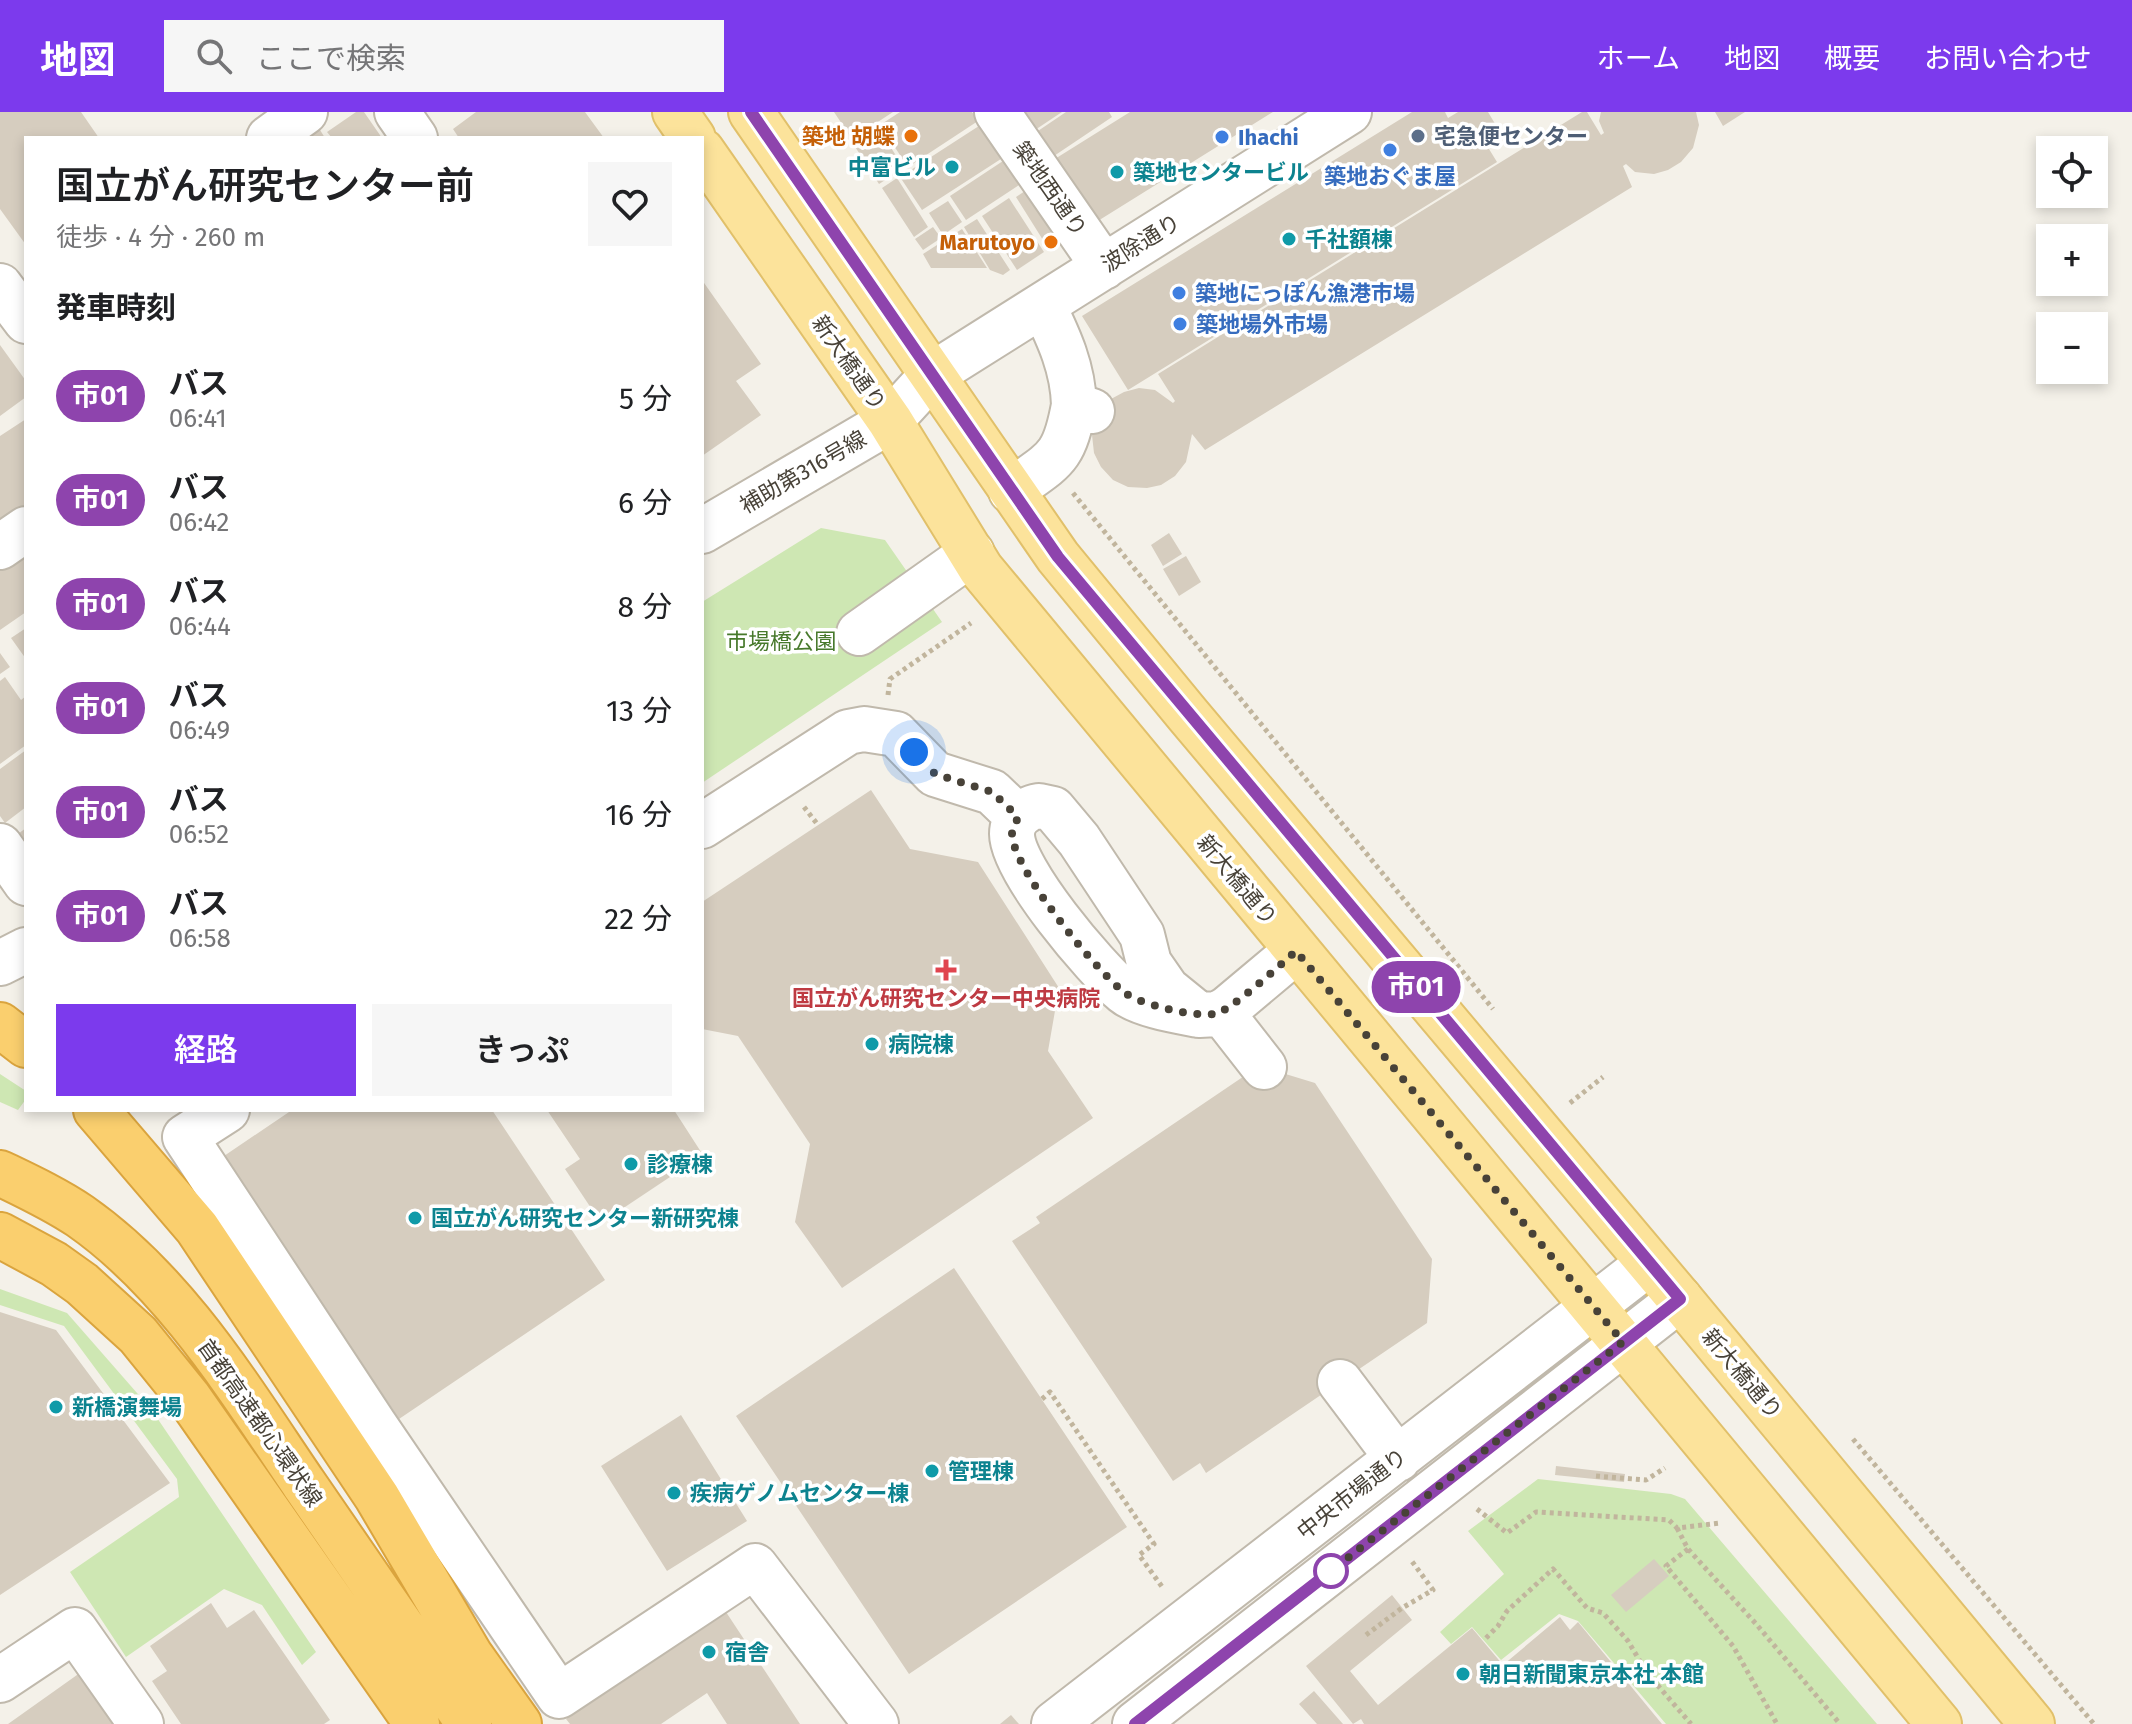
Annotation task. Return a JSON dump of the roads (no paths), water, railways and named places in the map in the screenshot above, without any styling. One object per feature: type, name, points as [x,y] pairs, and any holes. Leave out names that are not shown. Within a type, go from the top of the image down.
[{"type":"highway","points":[[0,1025],[24,1043]]},
{"type":"highway","points":[[98,1112],[197,1228],[377,1497],[470,1655],[519,1724]]},
{"type":"highway","name":"首都高速都心環状線","points":[[0,1173],[80,1217],[112,1241],[170,1300],[235,1383],[469,1724]]},
{"type":"highway","name":"首都高速都心環状線","points":[[0,1235],[54,1264],[82,1284],[138,1335],[189,1398],[417,1724]]},
{"type":"main road","points":[[675,112],[692,136]]},
{"type":"main road","name":"新大橋通り","points":[[751,112],[1058,557],[2032,1724]]},
{"type":"main road","name":"新大橋通り","points":[[704,154],[890,421],[981,569],[1939,1724]]},
{"type":"street","points":[[272,136],[305,112]]},
{"type":"street","points":[[397,112],[414,136]]},
{"type":"street","name":"築地西通り","points":[[997,112],[1104,267]]},
{"type":"street","name":"波除通り","points":[[933,374],[1104,267],[1303,124],[1349,112]]},
{"type":"street","points":[[1011,491],[1058,457],[1083,408],[1064,348],[1043,305]]},
{"type":"street","name":"補助第316号線","points":[[704,530],[890,421],[933,374]]},
{"type":"street","points":[[0,547],[24,530]]},
{"type":"street","points":[[859,633],[972,553]]},
{"type":"street","points":[[704,825],[848,732],[864,729],[896,734],[935,774],[992,792],[1018,817]]},
{"type":"street","points":[[1264,1067],[1210,1014],[1167,989],[1149,963],[1142,935],[1079,840],[1053,809],[1039,806],[1028,808],[1018,817],[1012,836],[1022,864],[1078,946],[1126,994],[1164,1008],[1210,1014],[1296,951]]},
{"type":"street","points":[[0,846],[24,880]]},
{"type":"street","points":[[0,963],[24,951]]},
{"type":"street","points":[[219,1112],[176,1123],[374,1424],[559,1696],[755,1566],[876,1724]]},
{"type":"street","name":"中央市場通り","points":[[1054,1724],[1649,1263]]},
{"type":"street","points":[[1135,1724],[1680,1299]]},
{"type":"street","points":[[1340,1382],[1398,1459]]},
{"type":"street","points":[[0,1680],[75,1630],[141,1724]]},
{"type":"place","name":"築地 胡蝶","points":[[911,136]]},
{"type":"place","name":"宅急便センター","points":[[1418,136]]},
{"type":"place","name":"Ihachi","points":[[1222,137]]},
{"type":"place","name":"築地おぐま屋","points":[[1390,150]]},
{"type":"place","name":"中富ビル","points":[[952,167]]},
{"type":"place","name":"築地センタービル","points":[[1117,172]]},
{"type":"place","name":"千社額棟","points":[[1289,239]]},
{"type":"place","name":"Marutoyo","points":[[1051,242]]},
{"type":"place","name":"築地にっぽん漁港市場","points":[[1179,293]]},
{"type":"place","name":"築地場外市場","points":[[1180,324]]},
{"type":"place","name":"国立がん研究センター中央病院","points":[[946,970]]},
{"type":"place","name":"病院棟","points":[[872,1044]]},
{"type":"place","name":"診療棟","points":[[631,1164]]},
{"type":"place","name":"国立がん研究センター新研究棟","points":[[415,1218]]},
{"type":"place","name":"新橋演舞場","points":[[56,1407]]},
{"type":"place","name":"管理棟","points":[[932,1471]]},
{"type":"place","name":"疾病ゲノムセンター棟","points":[[674,1493]]},
{"type":"place","name":"宿舎","points":[[709,1652]]},
{"type":"place","name":"朝日新聞東京本社 本館","points":[[1463,1674]]},
{"type":"park label","name":"市場橋公園","points":[[781,641]]}]
